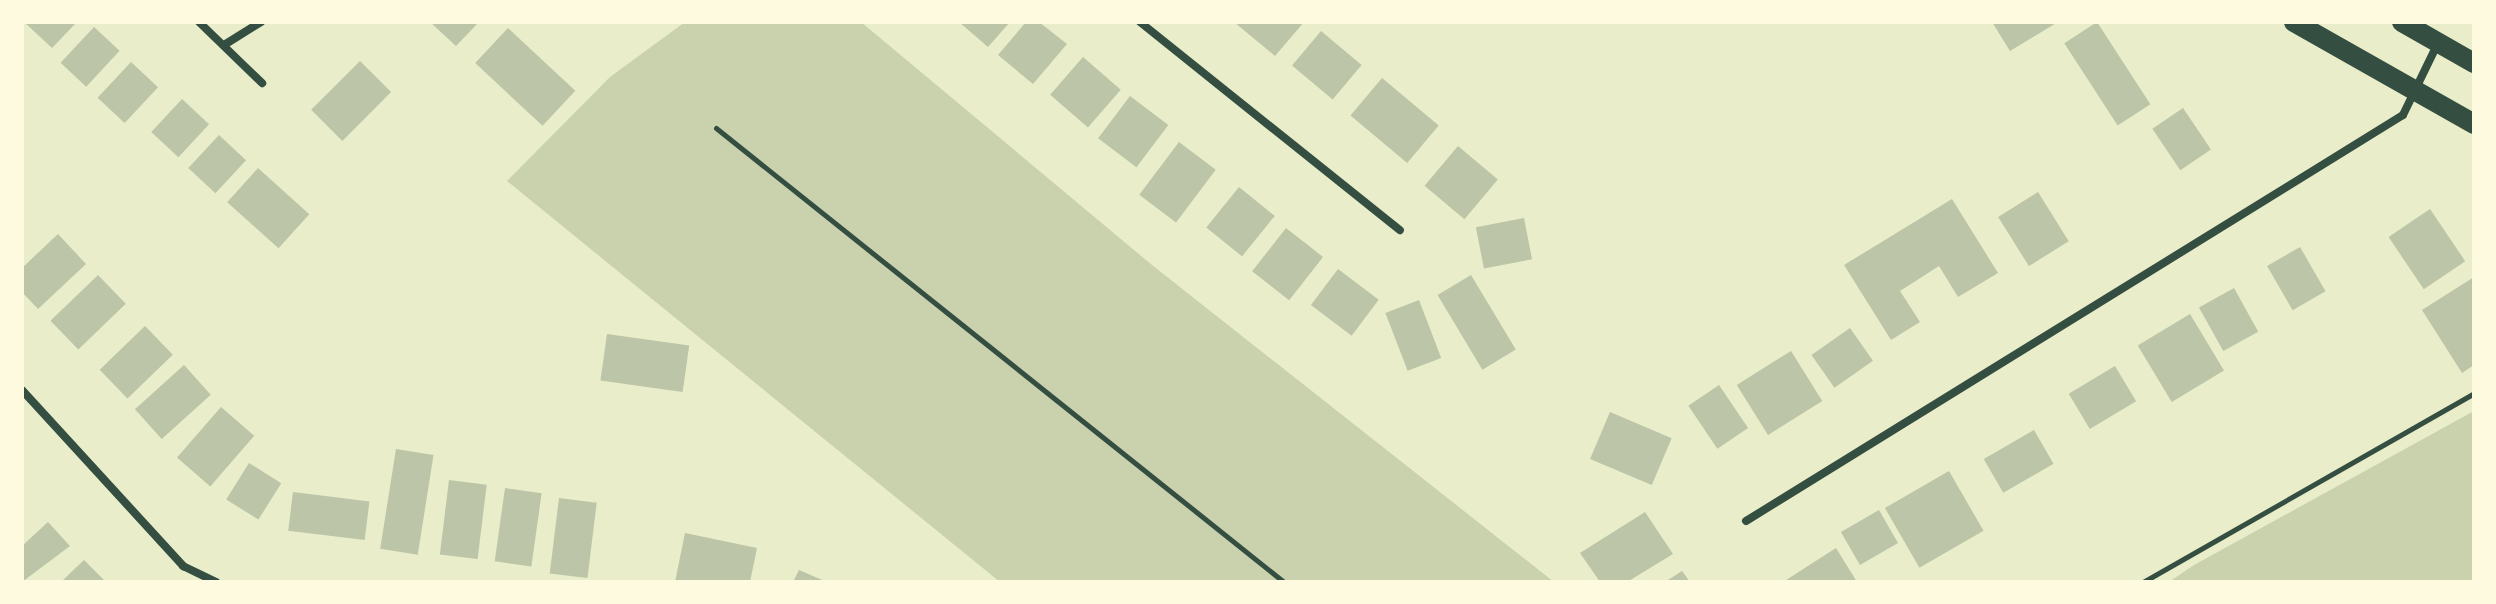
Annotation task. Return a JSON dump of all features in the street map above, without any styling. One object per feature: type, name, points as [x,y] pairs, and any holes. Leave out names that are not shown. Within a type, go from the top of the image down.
[{"type":"main road","points":[[2294,22],[2474,124]]},
{"type":"main road","points":[[2402,22],[2474,63]]},
{"type":"street","points":[[199,22],[262,83]]},
{"type":"street","points":[[224,45],[261,22]]},
{"type":"street","points":[[1140,22],[1400,230]]},
{"type":"street","points":[[1746,521],[2403,115],[2438,42]]},
{"type":"street","points":[[22,390],[183,566],[216,582]]},
{"type":"path","points":[[716,128],[1284,582]]},
{"type":"path","points":[[2143,582],[2474,393]]},
{"type":"green space","points":[[685,22],[861,22],[1152,265],[1554,582],[1000,582],[507,181],[610,77]]},
{"type":"green space","points":[[2474,411],[2474,582],[2169,582],[2194,565]]},
{"type":"building","points":[[24,22],[77,22],[52,48]]},
{"type":"building","points":[[430,22],[479,22],[456,46]]},
{"type":"building","points":[[959,22],[1010,22],[988,47]]},
{"type":"building","points":[[1026,22],[1039,22],[1067,44],[1033,84],[998,55]]},
{"type":"building","points":[[1234,22],[1304,22],[1275,56]]},
{"type":"building","points":[[1992,22],[2058,22],[2010,51]]},
{"type":"building","points":[[2097,22],[2150,104],[2118,125],[2064,43]]},
{"type":"building","points":[[94,27],[120,51],[86,87],[61,63]]},
{"type":"building","points":[[508,28],[575,91],[543,126],[475,63]]},
{"type":"building","points":[[1321,31],[1362,65],[1333,100],[1292,65]]},
{"type":"building","points":[[1083,57],[1121,90],[1088,128],[1050,95]]},
{"type":"building","points":[[360,61],[391,92],[342,141],[311,110]]},
{"type":"building","points":[[131,62],[158,87],[125,123],[98,98]]},
{"type":"building","points":[[1382,78],[1439,126],[1407,163],[1351,116]]},
{"type":"building","points":[[1130,96],[1168,125],[1136,167],[1098,138]]},
{"type":"building","points":[[182,99],[209,124],[178,157],[151,132]]},
{"type":"building","points":[[2183,108],[2211,149],[2180,170],[2152,129]]},
{"type":"building","points":[[219,135],[246,160],[215,193],[188,168]]},
{"type":"building","points":[[1179,142],[1216,170],[1176,222],[1139,195]]},
{"type":"building","points":[[1458,146],[1498,179],[1464,219],[1425,186]]},
{"type":"building","points":[[258,168],[309,214],[278,248],[227,202]]},
{"type":"building","points":[[1239,187],[1275,216],[1242,256],[1206,227]]},
{"type":"building","points":[[2038,192],[2069,241],[2029,266],[1998,217]]},
{"type":"building","points":[[1952,199],[1998,273],[1958,297],[1939,266],[1900,291],[1920,322],[1891,340],[1844,265]]},
{"type":"building","points":[[2430,209],[2465,261],[2424,289],[2389,237]]},
{"type":"building","points":[[1524,218],[1532,259],[1484,269],[1476,227]]},
{"type":"building","points":[[1286,228],[1323,257],[1289,300],[1252,271]]},
{"type":"building","points":[[58,234],[86,264],[38,309],[22,292],[22,268]]},
{"type":"building","points":[[2300,247],[2326,291],[2293,310],[2267,266]]},
{"type":"building","points":[[1338,269],[1379,300],[1352,336],[1311,305]]},
{"type":"building","points":[[98,275],[126,304],[78,350],[51,321]]},
{"type":"building","points":[[1471,275],[1516,350],[1482,370],[1438,295]]},
{"type":"building","points":[[2474,277],[2474,365],[2462,373],[2422,310]]},
{"type":"building","points":[[2234,288],[2258,332],[2223,351],[2199,307]]},
{"type":"building","points":[[1419,300],[1441,358],[1408,371],[1385,313]]},
{"type":"building","points":[[2190,314],[2224,371],[2172,402],[2138,345]]},
{"type":"building","points":[[145,326],[173,355],[127,399],[100,370]]},
{"type":"building","points":[[1850,328],[1873,361],[1834,388],[1811,355]]},
{"type":"building","points":[[607,334],[689,346],[683,392],[600,381]]},
{"type":"building","points":[[1791,351],[1822,401],[1768,435],[1737,385]]},
{"type":"building","points":[[184,365],[211,395],[162,439],[135,409]]},
{"type":"building","points":[[2115,366],[2136,401],[2090,429],[2069,394]]},
{"type":"building","points":[[1719,385],[1748,428],[1717,449],[1688,406]]},
{"type":"building","points":[[221,407],[254,436],[210,486],[177,458]]},
{"type":"building","points":[[1610,412],[1672,438],[1652,485],[1590,459]]},
{"type":"building","points":[[2034,430],[2054,464],[2003,493],[1984,459]]},
{"type":"building","points":[[396,449],[434,455],[418,555],[380,549]]},
{"type":"building","points":[[249,463],[281,483],[258,520],[226,499]]},
{"type":"building","points":[[1949,471],[1984,531],[1919,568],[1885,508]]},
{"type":"building","points":[[449,480],[487,485],[478,559],[440,554]]},
{"type":"building","points":[[505,488],[542,493],[531,566],[495,561]]},
{"type":"building","points":[[293,492],[369,501],[365,540],[288,531]]},
{"type":"building","points":[[559,498],[597,503],[587,578],[550,573]]},
{"type":"building","points":[[1879,510],[1898,543],[1860,565],[1841,532]]},
{"type":"building","points":[[1645,512],[1673,554],[1627,582],[1600,582],[1580,553]]},
{"type":"building","points":[[48,522],[70,546],[22,582],[22,546]]},
{"type":"building","points":[[685,533],[757,548],[750,582],[675,582]]},
{"type":"building","points":[[1836,548],[1857,582],[1783,582]]},
{"type":"building","points":[[84,560],[106,582],[61,582]]},
{"type":"building","points":[[799,570],[827,582],[793,582]]},
{"type":"building","points":[[1682,571],[1690,582],[1665,582]]}]
